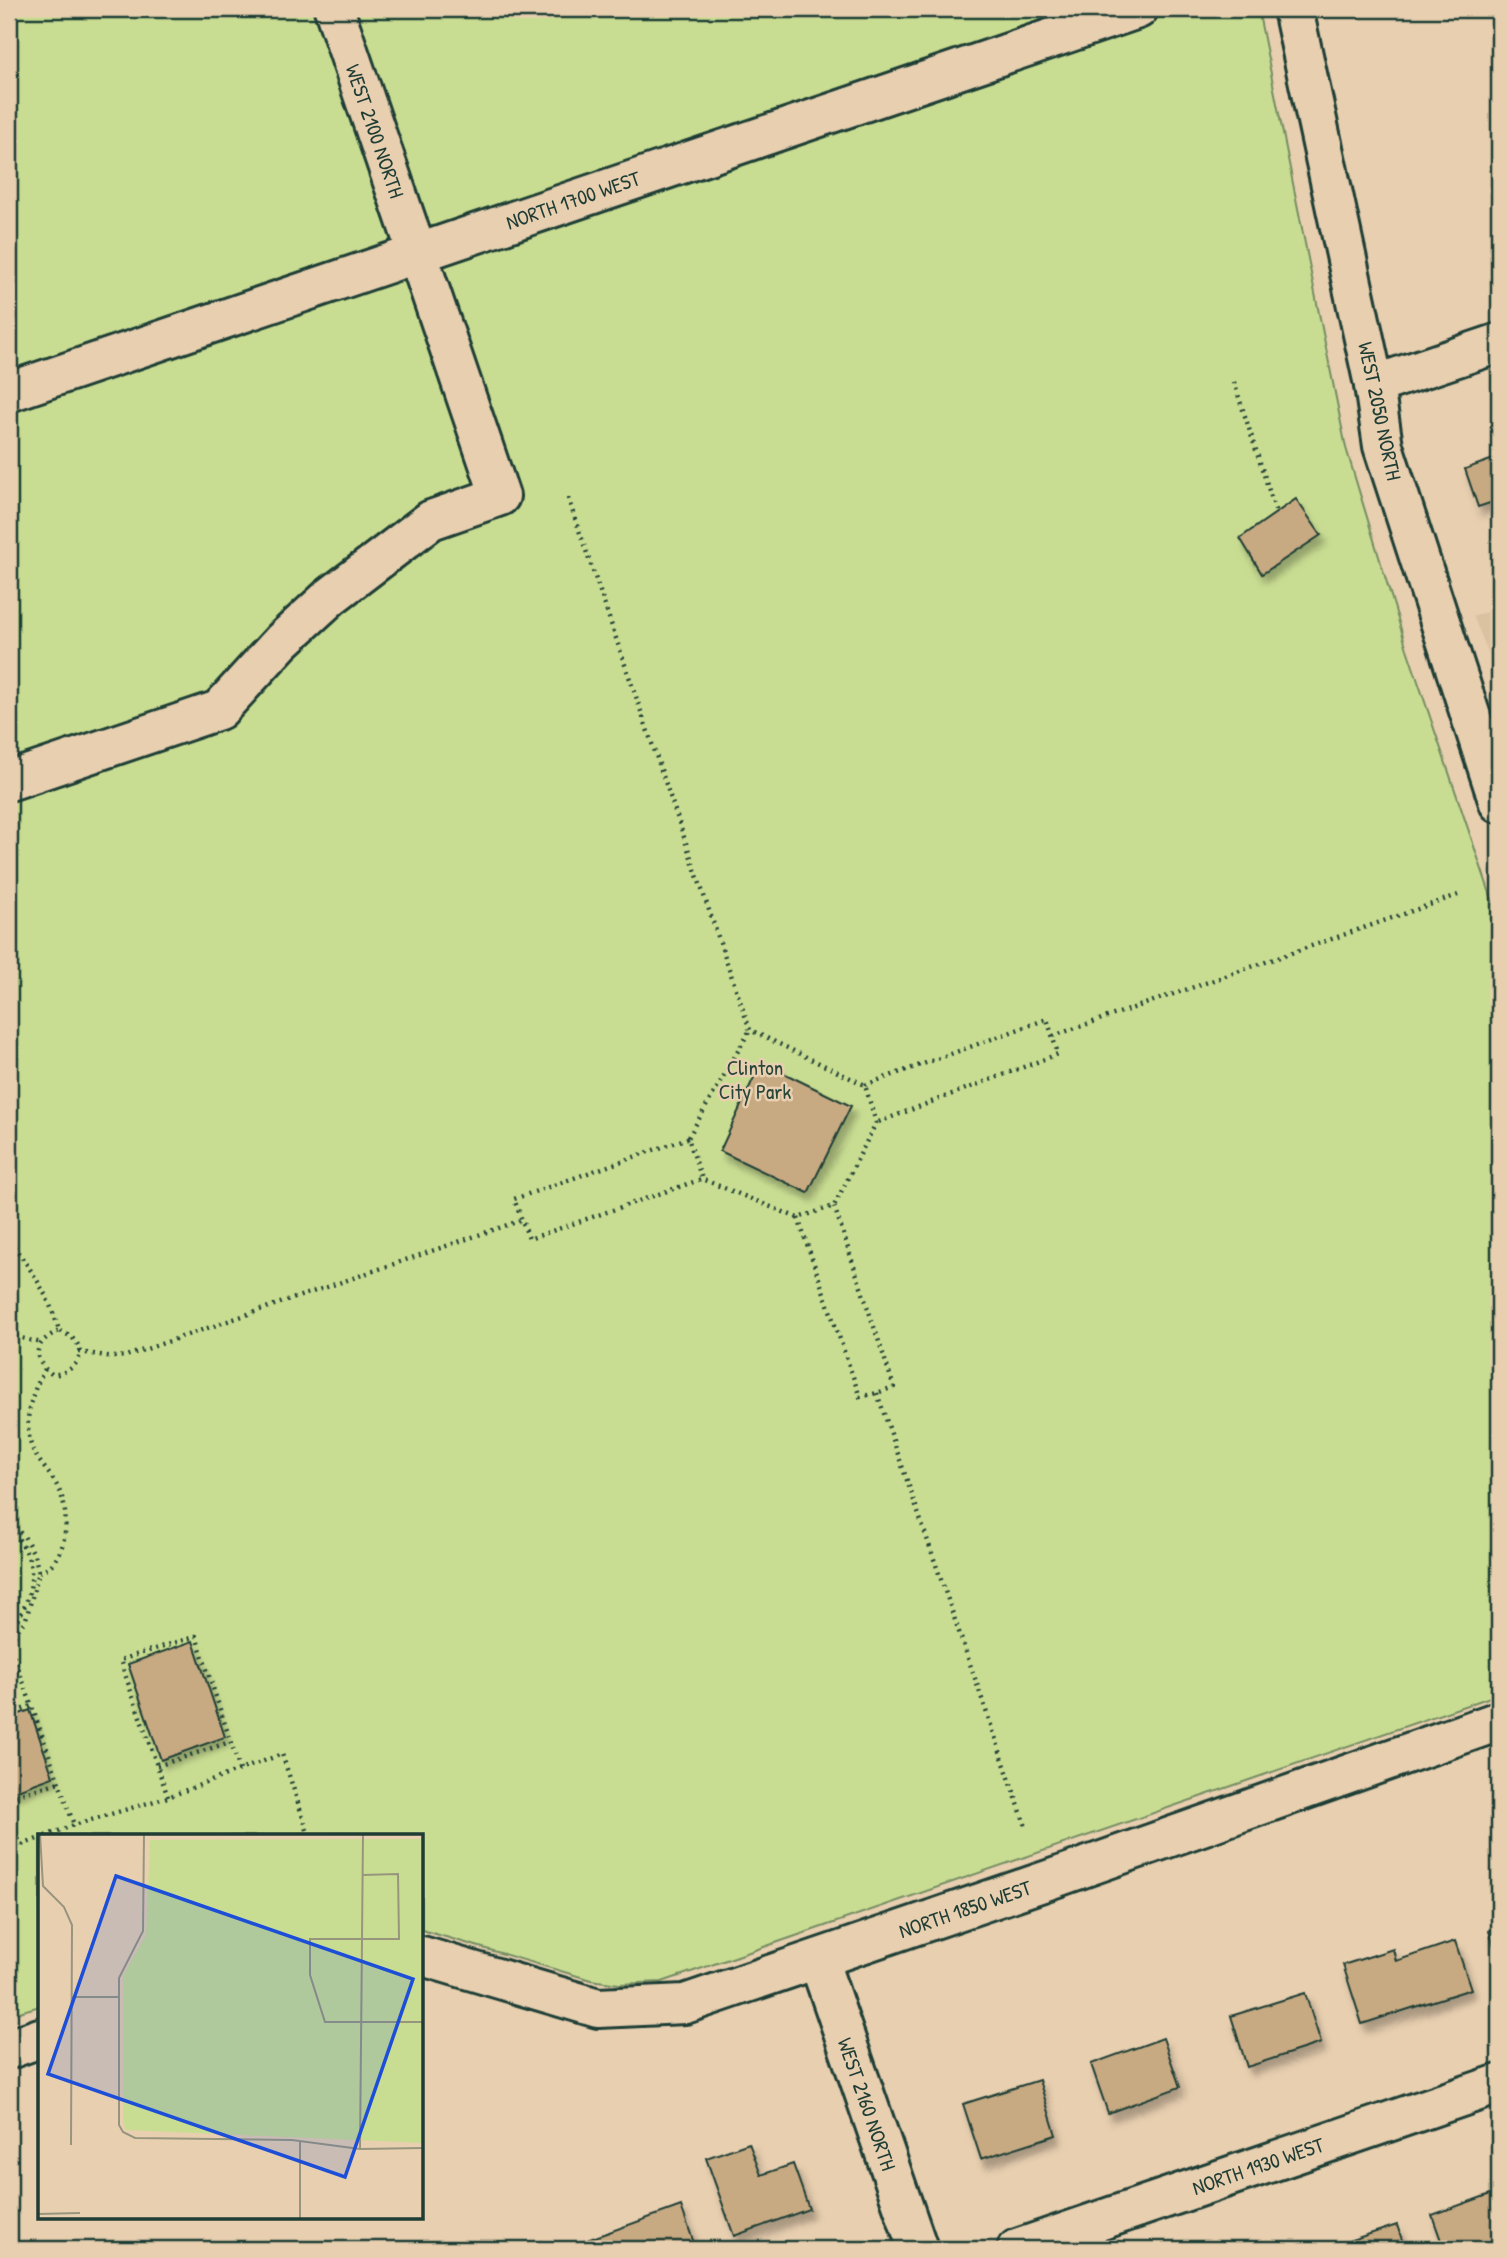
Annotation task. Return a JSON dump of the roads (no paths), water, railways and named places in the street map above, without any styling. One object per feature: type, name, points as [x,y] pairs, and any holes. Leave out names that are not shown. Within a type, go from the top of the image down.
[{"type":"street","name":"WEST 2100 NORTH","points":[[9,781],[219,710],[282,641],[330,597],[431,520],[500,496],[334,9]]},
{"type":"street","name":"NORTH 1700 WEST","points":[[9,392],[1138,9]]},
{"type":"street","name":"WEST 2050 NORTH","points":[[1293,9],[1374,385],[1383,446],[1499,803]]},
{"type":"street","points":[[1374,385],[1499,343]]},
{"type":"street","name":"NORTH 1850 WEST","points":[[424,1957],[598,2008],[685,2004],[1499,1721]]},
{"type":"street","name":"WEST 2160 NORTH","points":[[818,1959],[918,2249]]},
{"type":"street","points":[[9,2049],[38,2039]]},
{"type":"street","name":"NORTH 1930 WEST","points":[[1017,2249],[1499,2084]]},
{"type":"park label","name":"Clinton City Park","points":[[755,1079]]}]
